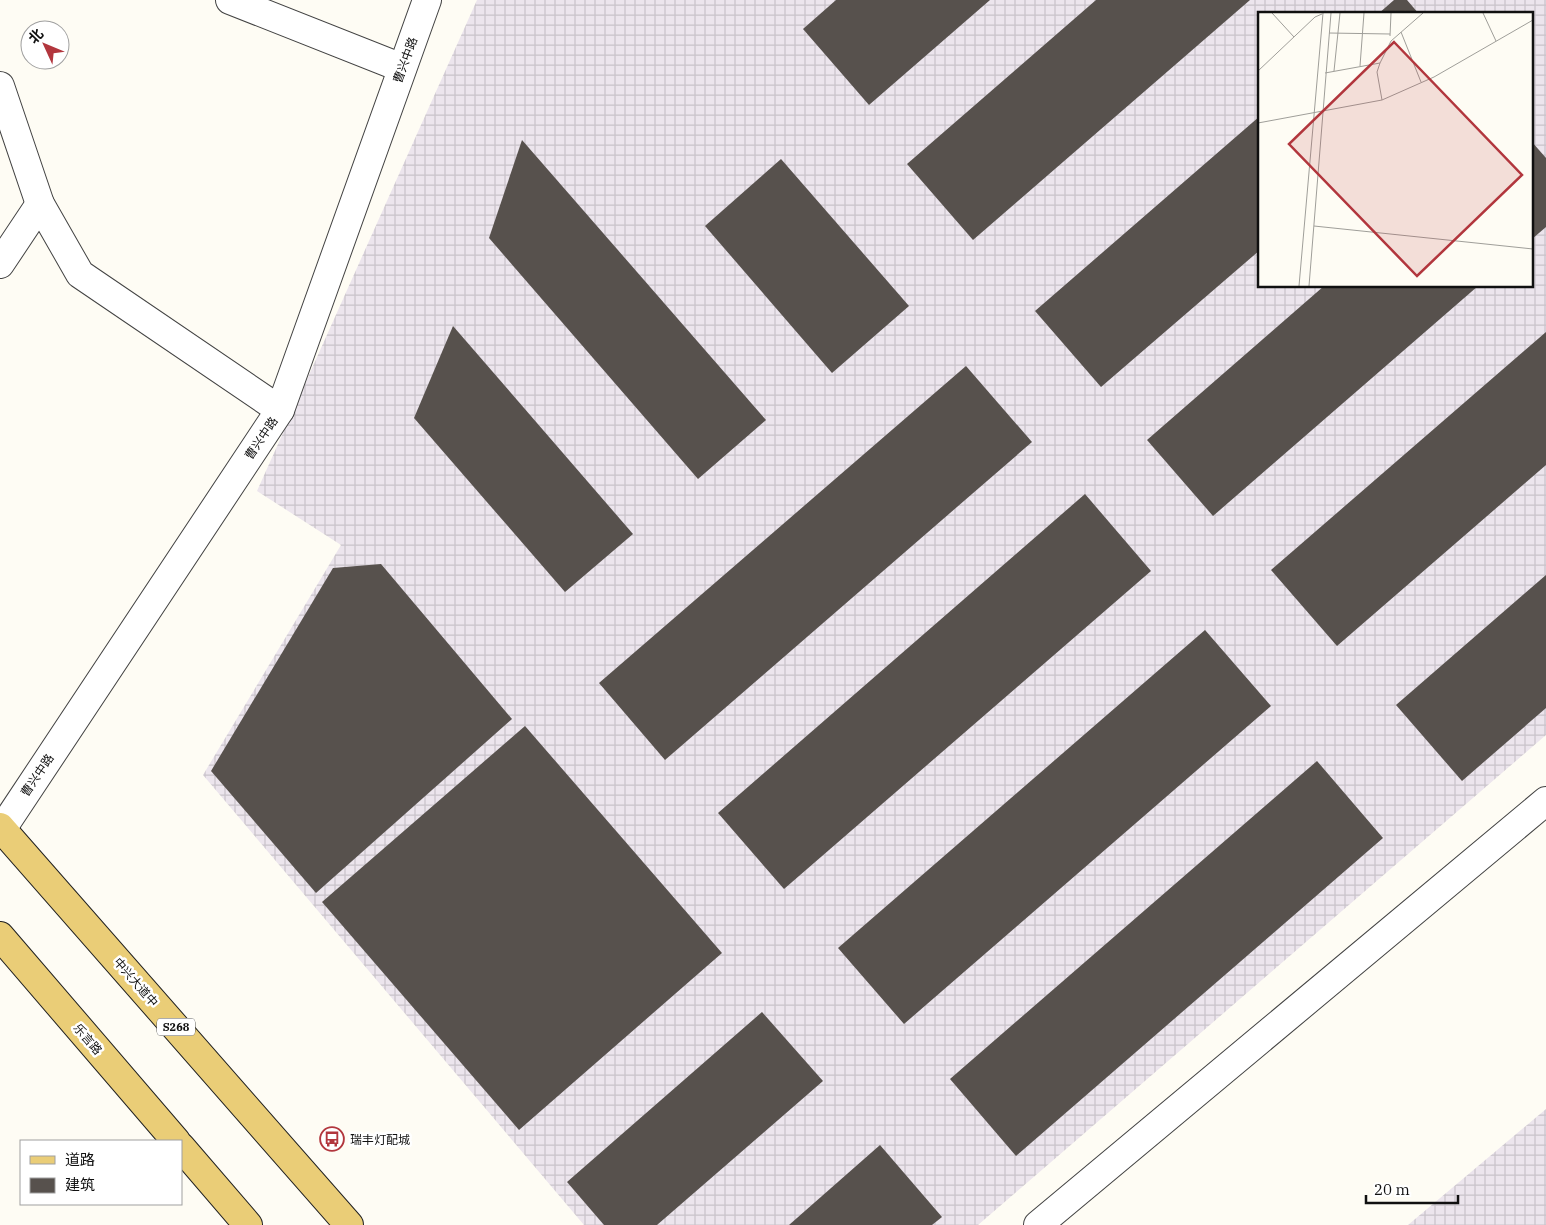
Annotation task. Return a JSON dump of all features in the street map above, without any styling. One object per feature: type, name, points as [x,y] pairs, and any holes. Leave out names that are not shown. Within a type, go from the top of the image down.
[{"type":"main road","name":"中兴大道中","points":[[1,829],[349,1225]]},
{"type":"main road","name":"乐言路","points":[[0,936],[175,1140]]},
{"type":"main road","points":[[182,1148],[248,1225]]},
{"type":"street","points":[[230,0],[402,68]]},
{"type":"street","name":"曹兴中路","points":[[1,829],[280,410],[426,0]]},
{"type":"street","points":[[0,86],[40,204],[80,274],[280,410]]},
{"type":"street","points":[[0,264],[40,204]]},
{"type":"street","points":[[1038,1225],[1546,801]]},
{"type":"shaded area","points":[[477,0],[1546,0],[1546,735],[978,1225],[584,1225],[203,775],[341,545],[257,491]]},
{"type":"shaded area","points":[[1546,1109],[1546,1225],[1408,1225]]},
{"type":"building","points":[[836,0],[990,0],[869,105],[803,29]]},
{"type":"building","points":[[1096,0],[1250,0],[973,240],[907,164]]},
{"type":"building","points":[[1394,0],[1407,0],[1417,12],[1380,12]]},
{"type":"building","points":[[1258,118],[1258,252],[1101,387],[1035,311]]},
{"type":"building","points":[[522,140],[766,420],[698,479],[489,238]]},
{"type":"building","points":[[1534,144],[1546,158],[1546,227],[1534,237]]},
{"type":"building","points":[[781,159],[909,306],[832,373],[705,226]]},
{"type":"building","points":[[1322,288],[1476,288],[1213,516],[1147,440]]},
{"type":"building","points":[[453,326],[633,534],[565,592],[414,418]]},
{"type":"building","points":[[1546,332],[1546,465],[1337,646],[1271,570]]},
{"type":"building","points":[[966,366],[1032,442],[665,760],[599,683]]},
{"type":"building","points":[[1085,494],[1151,571],[784,889],[718,813]]},
{"type":"building","points":[[381,564],[512,719],[316,893],[211,771],[333,568]]},
{"type":"building","points":[[1546,575],[1546,708],[1462,781],[1396,705]]},
{"type":"building","points":[[1205,630],[1271,706],[904,1024],[838,948]]},
{"type":"building","points":[[525,726],[722,953],[519,1130],[322,902]]},
{"type":"building","points":[[1317,761],[1383,838],[1016,1156],[950,1079]]},
{"type":"building","points":[[762,1012],[823,1081],[657,1225],[604,1225],[567,1182]]},
{"type":"building","points":[[880,1145],[942,1217],[932,1225],[789,1225]]},
{"type":"place","name":"瑞丰灯配城","points":[[332,1139]]}]
